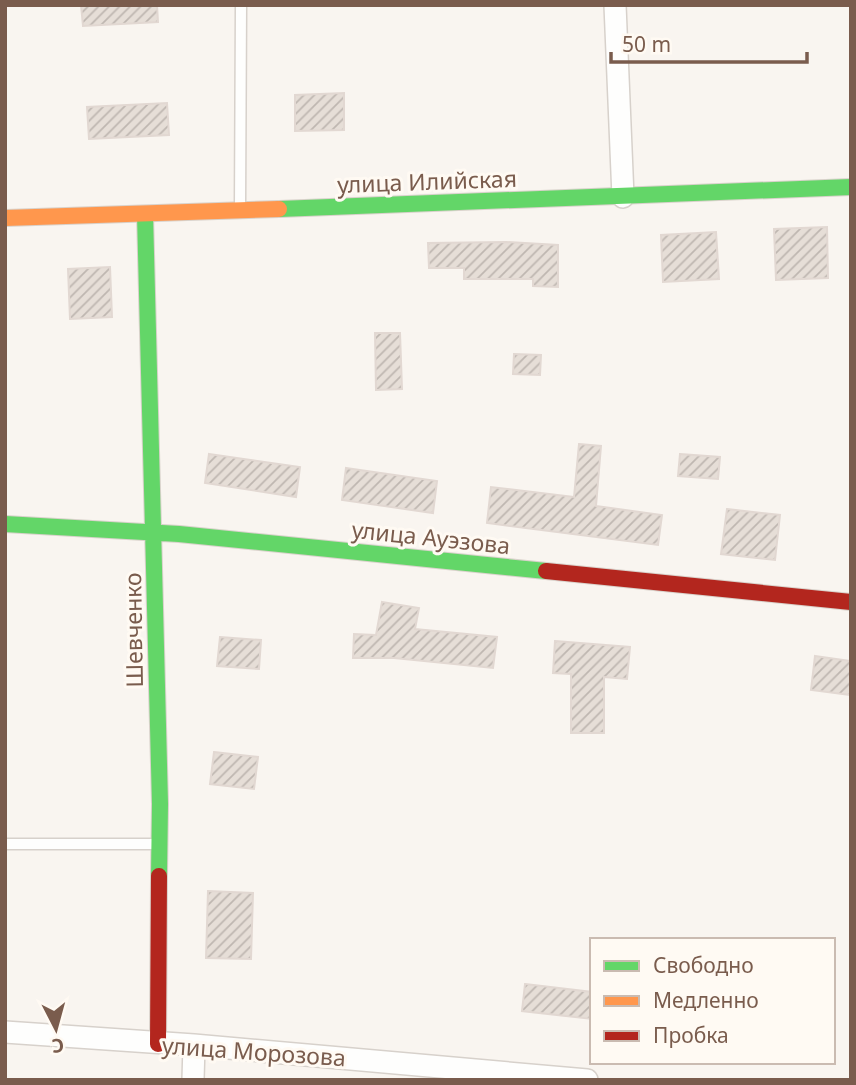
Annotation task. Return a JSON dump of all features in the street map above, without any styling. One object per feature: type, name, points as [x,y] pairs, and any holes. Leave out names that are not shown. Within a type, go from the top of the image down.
[{"type":"street","points":[[615,5],[623,197]]},
{"type":"street","name":"улица Илийская","points":[[5,218],[851,187]]},
{"type":"street","name":"Шевченко","points":[[145,214],[160,844],[158,1044]]},
{"type":"street","name":"улица Ауэзова","points":[[5,524],[153,533],[851,602]]},
{"type":"street","name":"улица Морозова","points":[[5,1032],[194,1045],[522,1077],[587,1080]]},
{"type":"street","points":[[193,1080],[194,1045]]},
{"type":"lane","points":[[240,210],[241,5]]},
{"type":"lane","points":[[5,844],[160,844]]},
{"type":"building","points":[[81,5],[157,5],[158,22],[83,26]]},
{"type":"building","points":[[344,93],[344,130],[295,131],[295,95]]},
{"type":"building","points":[[167,103],[169,135],[89,139],[87,107]]},
{"type":"building","points":[[827,227],[828,278],[776,280],[774,229]]},
{"type":"building","points":[[716,232],[719,279],[663,282],[661,235]]},
{"type":"building","points":[[506,242],[558,245],[558,287],[533,286],[533,279],[464,279],[464,268],[429,268],[428,243]]},
{"type":"building","points":[[110,267],[112,317],[70,319],[68,269]]},
{"type":"building","points":[[375,333],[400,333],[402,389],[376,390]]},
{"type":"building","points":[[514,354],[541,355],[540,375],[513,374]]},
{"type":"building","points":[[579,444],[601,446],[596,506],[662,515],[658,545],[487,523],[491,487],[574,497]]},
{"type":"building","points":[[209,454],[300,467],[296,497],[205,483]]},
{"type":"building","points":[[680,454],[720,457],[718,479],[678,476]]},
{"type":"building","points":[[346,468],[437,481],[433,513],[342,500]]},
{"type":"building","points":[[727,509],[780,515],[775,560],[721,554]]},
{"type":"building","points":[[382,602],[419,608],[415,629],[497,637],[493,668],[394,658],[353,658],[354,634],[376,635]]},
{"type":"building","points":[[220,637],[261,640],[259,669],[217,666]]},
{"type":"building","points":[[555,641],[630,647],[627,679],[604,677],[604,733],[571,733],[571,674],[553,673]]},
{"type":"building","points":[[815,656],[851,661],[851,695],[811,690]]},
{"type":"building","points":[[214,752],[258,757],[254,789],[210,784]]},
{"type":"building","points":[[208,891],[253,893],[251,959],[206,958]]},
{"type":"building","points":[[525,984],[590,992],[590,1019],[522,1011]]},
{"type":"traffic: fast","points":[[279,209],[851,187]]},
{"type":"traffic: fast","points":[[145,214],[160,804],[159,876]]},
{"type":"traffic: fast","points":[[5,524],[179,534],[546,571]]},
{"type":"traffic: slow","points":[[5,218],[279,209]]},
{"type":"traffic: jam","points":[[546,571],[851,602]]},
{"type":"traffic: jam","points":[[158,1044],[159,876]]}]
